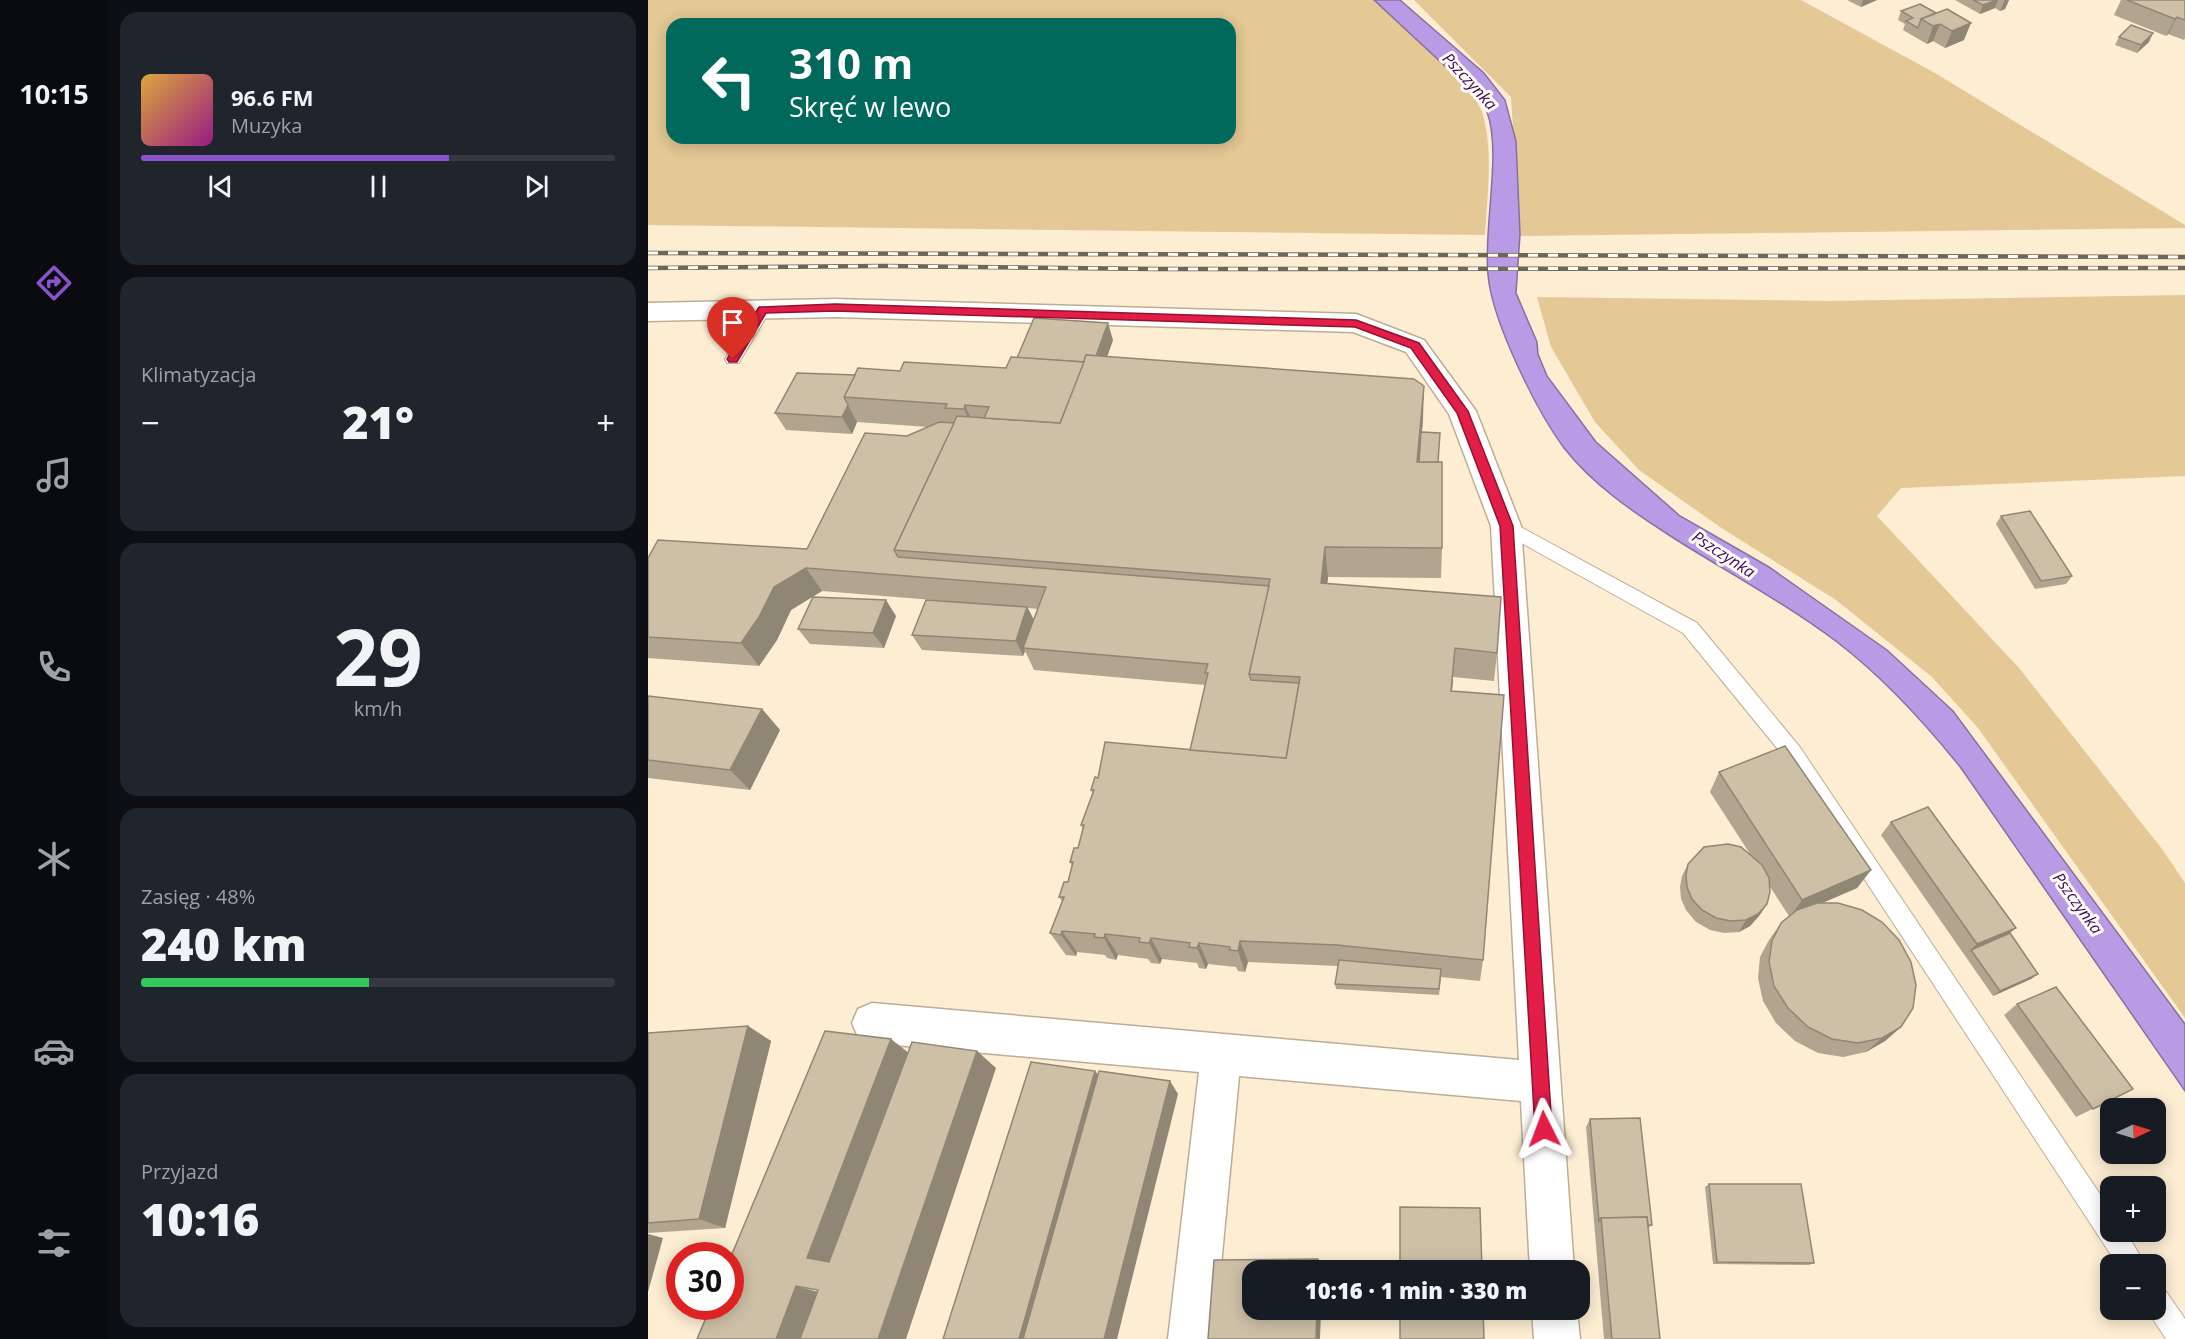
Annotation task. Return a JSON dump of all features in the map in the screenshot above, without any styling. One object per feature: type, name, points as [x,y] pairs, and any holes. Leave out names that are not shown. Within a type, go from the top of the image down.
[{"type":"street","points":[[648,312],[835,308],[1356,323],[1415,346],[1462,411],[1506,526],[1551,1260]]},
{"type":"street","points":[[872,1023],[1541,1082]]},
{"type":"street","points":[[1191,1339],[1221,1054]]},
{"type":"street","points":[[1556,1320],[1557,1339]]},
{"type":"lane","points":[[733,359],[763,309]]},
{"type":"lane","points":[[1506,526],[1690,628],[1792,752],[2125,1254]]},
{"type":"lane","points":[[2166,1314],[2182,1339]]},
{"type":"shaded area","points":[[648,0],[1373,0],[1451,71],[1466,87],[1482,112],[1489,158],[1485,235],[648,225]]},
{"type":"shaded area","points":[[1414,0],[1801,0],[1935,73],[2185,225],[2185,228],[1520,236],[1511,97]]},
{"type":"shaded area","points":[[2185,295],[2185,476],[1901,488],[1877,516],[2019,668],[2162,849],[2185,883],[2185,1018],[1978,728],[1932,677],[1836,600],[1720,527],[1639,470],[1595,422],[1551,347],[1537,297],[1830,301]]},
{"type":"water","name":"Pszczynka","points":[[1374,0],[1400,0],[1484,73],[1505,100],[1516,141],[1520,234],[1516,293],[1537,342],[1538,354],[1547,376],[1596,442],[1680,516],[1769,567],[1887,650],[1953,711],[2185,1024],[2185,1091],[1961,768],[1903,701],[1837,642],[1628,508],[1588,474],[1564,448],[1541,411],[1517,364],[1506,340],[1491,294],[1487,256],[1493,148],[1487,112],[1474,93]]},
{"type":"building","points":[[1973,0],[1997,0],[1983,5]]},
{"type":"building","points":[[2127,0],[2185,0],[2185,20],[2177,17],[2175,19]]},
{"type":"building","points":[[1920,4],[1936,13],[1921,19],[1918,28],[1906,21],[1913,18],[1901,11]]},
{"type":"building","points":[[1947,9],[1971,23],[1952,31],[1940,24],[1933,26],[1921,19]]},
{"type":"building","points":[[2131,25],[2153,33],[2141,45],[2119,37]]},
{"type":"building","points":[[1034,318],[1108,323],[1096,356],[1086,355],[1084,362],[1017,358]]},
{"type":"building","points":[[1086,355],[1414,379],[1424,386],[1417,462],[1442,462],[1442,548],[1325,547],[1321,583],[1501,597],[1497,653],[1455,648],[1451,691],[1504,695],[1483,960],[1337,945],[1240,941],[1238,951],[1230,950],[1230,947],[1199,943],[1197,948],[1189,947],[1190,943],[1151,938],[1149,943],[1139,942],[1140,938],[1105,934],[1104,938],[1094,937],[1095,934],[1062,931],[1061,935],[1050,933],[1064,897],[1059,897],[1064,882],[1068,882],[1073,862],[1070,862],[1074,848],[1078,848],[1084,825],[1081,825],[1094,790],[1091,790],[1095,777],[1098,778],[1105,742],[1286,758],[1300,677],[1249,674],[1270,579],[894,550],[957,416],[1060,423]]},
{"type":"building","points":[[1011,357],[1084,362],[1060,423],[984,418],[989,407],[965,405],[964,409],[945,408],[947,404],[844,397],[858,368],[900,371],[904,362],[1006,368]]},
{"type":"building","points":[[797,373],[855,375],[844,397],[848,405],[842,417],[775,413]]},
{"type":"building","points":[[939,422],[954,423],[894,550],[898,557],[1269,586],[1249,674],[1251,680],[1299,683],[1286,758],[1190,750],[1208,673],[1205,673],[1208,664],[1023,648],[1046,587],[806,568],[774,587],[759,617],[741,643],[648,637],[648,558],[658,540],[807,549],[865,433],[907,436]]},
{"type":"building","points":[[1421,432],[1440,433],[1438,462],[1419,462]]},
{"type":"building","points":[[2030,511],[2072,576],[2041,581],[2001,516]]},
{"type":"building","points":[[813,597],[886,600],[873,633],[798,629]]},
{"type":"building","points":[[926,600],[1027,607],[1016,641],[912,635]]},
{"type":"building","points":[[648,696],[762,709],[730,770],[648,760]]},
{"type":"building","points":[[1785,746],[1871,870],[1802,900],[1719,772]]},
{"type":"building","points":[[1928,807],[2016,928],[1977,944],[1891,822]]},
{"type":"building","points":[[1728,844],[1741,847],[1762,865],[1769,878],[1770,892],[1767,904],[1758,914],[1746,920],[1731,921],[1716,918],[1702,910],[1692,899],[1687,887],[1688,864],[1704,847]]},
{"type":"building","points":[[1817,903],[1838,903],[1862,910],[1882,922],[1899,940],[1911,962],[1916,985],[1913,1008],[1901,1027],[1882,1038],[1858,1043],[1832,1039],[1808,1027],[1788,1008],[1774,986],[1769,962],[1772,941],[1781,923],[1797,910]]},
{"type":"building","points":[[2010,933],[2038,974],[2000,991],[1971,950]]},
{"type":"building","points":[[1339,960],[1441,969],[1439,989],[1335,984]]},
{"type":"building","points":[[2056,987],[2133,1089],[2115,1098],[2100,1098],[2100,1106],[2093,1109],[2017,1004]]},
{"type":"building","points":[[748,1026],[699,1219],[648,1223],[648,1033]]},
{"type":"building","points":[[825,1031],[891,1039],[807,1258],[829,1262],[912,1042],[977,1051],[878,1339],[800,1339],[818,1290],[796,1286],[776,1339],[697,1339],[705,1320],[744,1320],[744,1242],[737,1242]]},
{"type":"building","points":[[1031,1062],[1095,1071],[1019,1339],[943,1339]]},
{"type":"building","points":[[1099,1071],[1170,1081],[1104,1339],[1023,1339]]},
{"type":"building","points":[[1640,1118],[1652,1225],[1648,1225],[1647,1217],[1601,1218],[1599,1221],[1590,1119]]},
{"type":"building","points":[[1709,1184],[1801,1184],[1814,1263],[1717,1262]]},
{"type":"building","points":[[1400,1207],[1480,1208],[1482,1260],[1400,1260]]},
{"type":"building","points":[[1647,1217],[1660,1339],[1612,1339],[1601,1218]]},
{"type":"building","points":[[1318,1259],[1242,1260],[1242,1320],[1317,1320],[1316,1339],[1208,1339],[1214,1260]]},
{"type":"building","points":[[1400,1320],[1483,1320],[1484,1339],[1400,1339]]},
{"type":"railway","points":[[648,253],[2185,257]]},
{"type":"railway","points":[[648,268],[883,266],[1156,269],[2185,268]]},
{"type":"route","points":[[733,359],[763,309],[835,308],[1356,323],[1415,346],[1462,411],[1506,526],[1544,1129]]}]
